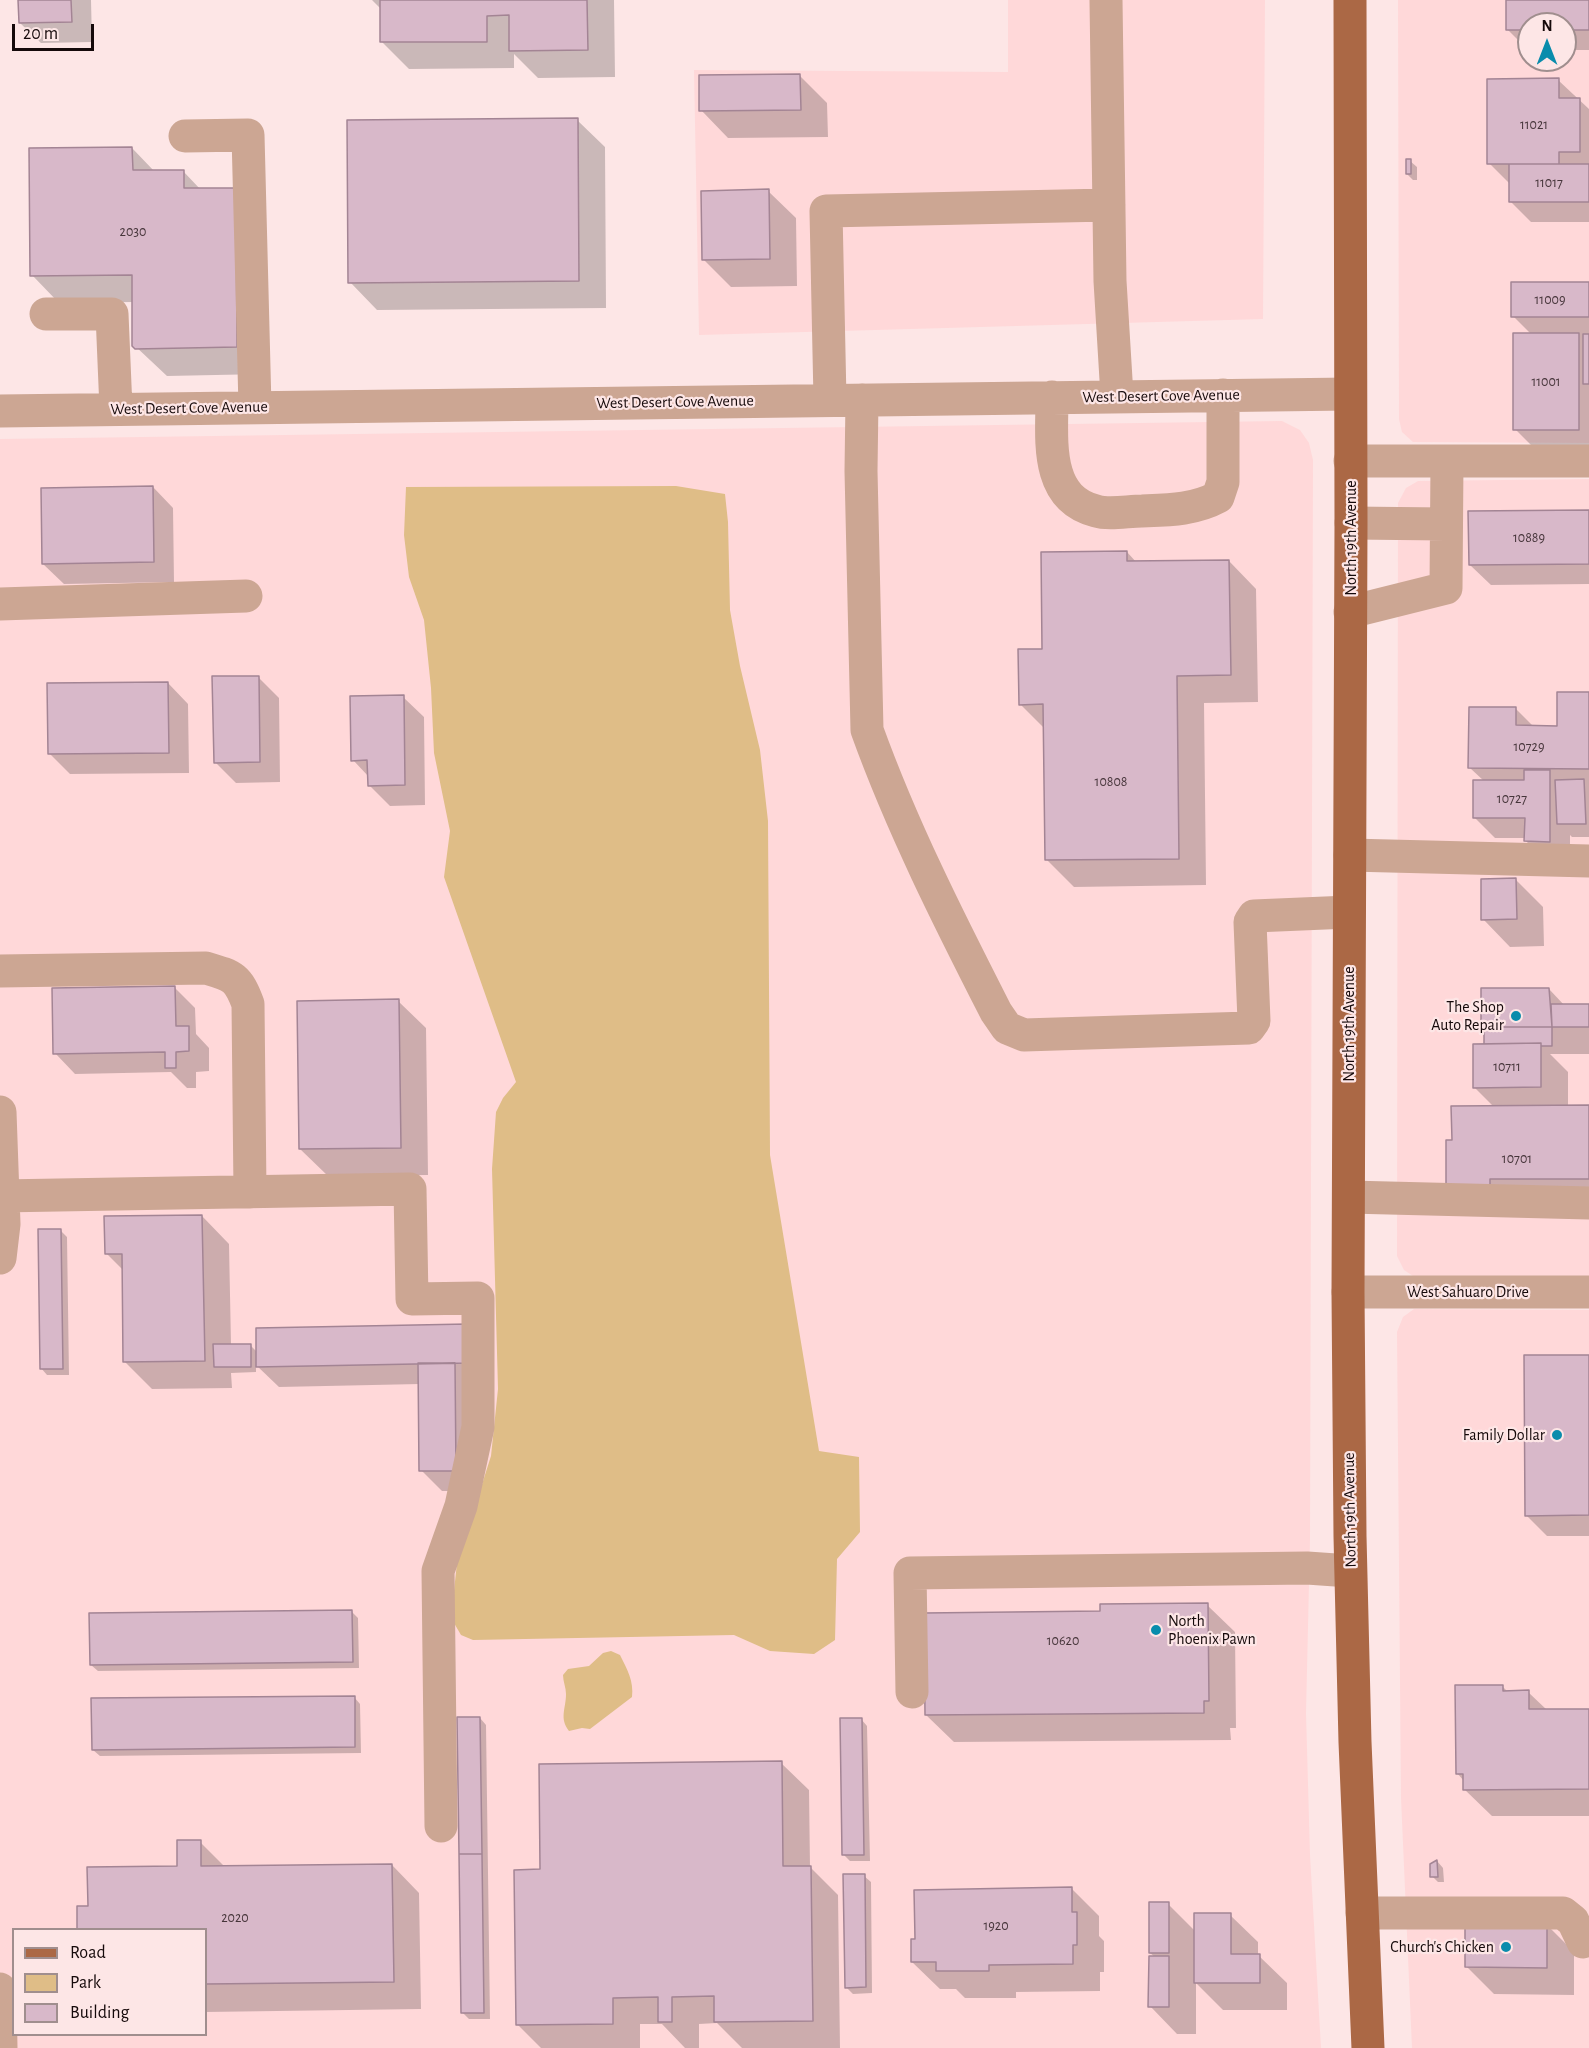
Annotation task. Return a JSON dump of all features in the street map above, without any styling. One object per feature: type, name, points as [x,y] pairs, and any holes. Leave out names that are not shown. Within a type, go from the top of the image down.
[{"type":"main road","name":"North 19th Avenue","points":[[1350,0],[1351,524],[1348,1197],[1350,1571],[1368,2048]]},
{"type":"street","points":[[1106,0],[1110,281],[1117,396]]},
{"type":"street","points":[[185,136],[248,135],[255,407]]},
{"type":"street","points":[[1109,205],[826,211],[846,400],[861,471],[867,730],[928,877],[996,1012],[1007,1028],[1024,1035],[1249,1028],[1254,1022],[1250,922],[1254,916],[1349,912]]},
{"type":"street","points":[[46,314],[112,314],[116,409]]},
{"type":"street","name":"West Desert Cove Avenue","points":[[0,411],[1350,394]]},
{"type":"street","points":[[1052,397],[1055,471],[1064,491],[1078,505],[1097,512],[1178,510],[1206,504],[1218,497],[1223,482],[1223,395]]},
{"type":"street","points":[[1350,461],[1589,461]]},
{"type":"street","points":[[1350,612],[1446,588],[1447,462]]},
{"type":"street","points":[[1351,524],[1446,524]]},
{"type":"street","points":[[0,604],[246,596]]},
{"type":"street","points":[[1350,855],[1589,861]]},
{"type":"street","points":[[0,971],[206,968],[231,975],[242,989],[248,1004],[250,1192]]},
{"type":"street","points":[[0,1112],[4,1224],[0,1258]]},
{"type":"street","points":[[2,1196],[410,1189],[412,1299],[478,1298],[478,1427],[461,1506],[438,1570],[441,1826]]},
{"type":"street","points":[[1348,1197],[1589,1203]]},
{"type":"street","name":"West Sahuaro Drive","points":[[1348,1292],[1589,1292]]},
{"type":"street","points":[[912,1692],[910,1573],[1307,1568],[1350,1571]]},
{"type":"street","points":[[1362,1913],[1563,1913],[1574,1921],[1583,1942]]},
{"type":"street","points":[[0,1989],[1,2048]]},
{"type":"shaded area","points":[[1008,0],[1265,0],[1263,319],[699,335],[694,70],[1008,72]]},
{"type":"shaded area","points":[[1398,0],[1589,0],[1589,443],[1413,442],[1402,432],[1399,419]]},
{"type":"shaded area","points":[[1282,421],[1300,430],[1309,443],[1313,460],[1310,1540],[1306,1713],[1310,1855],[1321,2048],[0,2048],[0,439]]},
{"type":"shaded area","points":[[1589,479],[1589,1278],[1416,1278],[1404,1270],[1397,1256],[1398,503],[1406,488],[1418,481]]},
{"type":"shaded area","points":[[1414,1309],[1589,1310],[1589,2048],[1412,2048],[1401,1798],[1397,1332],[1403,1317]]},
{"type":"green space","points":[[676,486],[725,494],[730,610],[740,666],[760,750],[768,821],[770,1155],[819,1451],[859,1457],[860,1532],[837,1559],[835,1640],[814,1654],[770,1651],[734,1635],[473,1640],[461,1635],[454,1623],[453,1600],[457,1563],[491,1456],[498,1389],[492,1169],[496,1112],[503,1098],[516,1082],[444,877],[450,831],[434,753],[431,688],[424,620],[409,577],[404,535],[406,487]]},
{"type":"green space","points":[[611,1651],[620,1655],[627,1670],[631,1680],[632,1697],[590,1729],[569,1731],[564,1722],[566,1694],[563,1675],[568,1669],[589,1666],[603,1653]]},
{"type":"building","points":[[18,0],[71,0],[72,22],[19,23]]},
{"type":"building","points":[[380,0],[587,0],[588,50],[509,51],[509,15],[487,16],[487,42],[380,42]]},
{"type":"building","points":[[1506,0],[1589,0],[1589,30],[1577,30],[1577,12],[1517,12],[1517,30],[1506,30]]},
{"type":"building","points":[[800,74],[801,110],[699,111],[699,75]]},
{"type":"building","points":[[1559,78],[1559,98],[1580,98],[1580,152],[1559,152],[1559,164],[1487,164],[1487,79]]},
{"type":"building","points":[[578,118],[579,281],[348,283],[347,120]]},
{"type":"building","points":[[132,147],[133,170],[184,170],[184,188],[236,188],[237,347],[135,349],[132,346],[132,275],[30,276],[29,148]]},
{"type":"building","points":[[1406,159],[1411,159],[1411,174],[1406,174]]},
{"type":"building","points":[[1509,164],[1589,164],[1589,202],[1509,202]]},
{"type":"building","points":[[769,189],[770,259],[702,260],[701,191]]},
{"type":"building","points":[[1511,282],[1589,282],[1589,317],[1511,317]]},
{"type":"building","points":[[1513,333],[1579,333],[1579,430],[1513,430]]},
{"type":"building","points":[[1583,334],[1589,334],[1589,384],[1583,384]]},
{"type":"building","points":[[153,486],[154,562],[42,564],[41,488]]},
{"type":"building","points":[[1589,510],[1589,564],[1469,565],[1468,511]]},
{"type":"building","points":[[1127,551],[1127,561],[1229,560],[1231,675],[1177,676],[1179,859],[1045,860],[1043,704],[1019,705],[1018,649],[1042,649],[1041,552]]},
{"type":"building","points":[[212,676],[259,676],[260,762],[214,763]]},
{"type":"building","points":[[168,682],[169,753],[48,754],[47,683]]},
{"type":"building","points":[[1557,692],[1589,692],[1589,769],[1468,768],[1469,707],[1516,707],[1516,725],[1557,726]]},
{"type":"building","points":[[404,695],[405,785],[368,786],[367,760],[351,761],[350,696]]},
{"type":"building","points":[[1524,770],[1550,770],[1550,842],[1524,841],[1525,818],[1473,818],[1473,780],[1524,780]]},
{"type":"building","points":[[1584,779],[1586,824],[1557,824],[1555,780]]},
{"type":"building","points":[[1516,878],[1517,919],[1481,920],[1481,879]]},
{"type":"building","points":[[175,986],[176,1026],[189,1026],[189,1051],[176,1052],[176,1068],[165,1068],[165,1052],[53,1054],[52,988]]},
{"type":"building","name":"The Shop Auto Repair","points":[[1481,988],[1549,988],[1552,1027],[1481,1027]]},
{"type":"building","points":[[399,999],[401,1148],[299,1149],[297,1001]]},
{"type":"building","points":[[1551,1004],[1589,1004],[1589,1027],[1552,1027]]},
{"type":"building","points":[[1484,1027],[1552,1027],[1552,1046],[1541,1046],[1541,1043],[1484,1044]]},
{"type":"building","points":[[1541,1043],[1541,1087],[1473,1088],[1473,1044]]},
{"type":"building","points":[[1589,1105],[1589,1179],[1490,1179],[1490,1185],[1446,1185],[1446,1140],[1452,1140],[1451,1106]]},
{"type":"building","points":[[202,1215],[205,1361],[123,1362],[122,1254],[105,1254],[104,1216]]},
{"type":"building","points":[[38,1229],[61,1229],[63,1369],[40,1369]]},
{"type":"building","points":[[468,1324],[469,1363],[256,1367],[256,1328]]},
{"type":"building","points":[[213,1344],[251,1344],[251,1367],[214,1367]]},
{"type":"building","name":"Family Dollar","points":[[1524,1355],[1589,1355],[1589,1515],[1525,1516]]},
{"type":"building","points":[[418,1363],[455,1363],[456,1471],[419,1471]]},
{"type":"building","points":[[1208,1603],[1209,1701],[1204,1701],[1204,1713],[925,1715],[924,1613],[1100,1611],[1100,1604]]},
{"type":"building","points":[[352,1610],[353,1662],[90,1665],[89,1613]]},
{"type":"building","points":[[1455,1685],[1503,1685],[1503,1691],[1529,1690],[1529,1709],[1589,1709],[1589,1789],[1463,1790],[1463,1774],[1456,1774]]},
{"type":"building","points":[[355,1696],[355,1747],[92,1750],[91,1698]]},
{"type":"building","points":[[457,1717],[480,1717],[482,1854],[459,1854]]},
{"type":"building","points":[[840,1718],[862,1718],[864,1855],[842,1855]]},
{"type":"building","points":[[782,1761],[783,1866],[811,1866],[813,2021],[714,2022],[714,1996],[672,1997],[672,2022],[658,2022],[658,1997],[613,1998],[613,2024],[516,2025],[514,1870],[540,1869],[539,1764]]},
{"type":"building","points":[[177,1840],[201,1840],[201,1866],[392,1864],[394,1982],[207,1984],[207,1928],[77,1928],[77,1906],[88,1906],[87,1867],[177,1866]]},
{"type":"building","points":[[459,1854],[482,1854],[484,2013],[461,2013]]},
{"type":"building","points":[[1437,1860],[1438,1877],[1430,1877],[1430,1864]]},
{"type":"building","points":[[843,1874],[865,1874],[866,1987],[845,1988]]},
{"type":"building","points":[[1072,1887],[1072,1912],[1077,1912],[1077,1945],[1073,1945],[1073,1964],[989,1965],[989,1971],[936,1971],[936,1962],[911,1962],[911,1939],[915,1939],[914,1890]]},
{"type":"building","points":[[1149,1902],[1169,1902],[1169,1953],[1149,1953]]},
{"type":"building","points":[[1194,1913],[1231,1913],[1231,1954],[1260,1954],[1260,1983],[1194,1983]]},
{"type":"building","name":"Church's Chicken","points":[[1465,1923],[1547,1924],[1547,1968],[1465,1967]]},
{"type":"building","points":[[1149,1956],[1169,1956],[1169,2007],[1148,2007]]},
{"type":"place","name":"The Shop Auto Repair","points":[[1516,1016]]},
{"type":"place","name":"Family Dollar","points":[[1557,1435]]},
{"type":"place","name":"North Phoenix Pawn","points":[[1156,1630]]},
{"type":"place","name":"Church's Chicken","points":[[1506,1947]]}]
